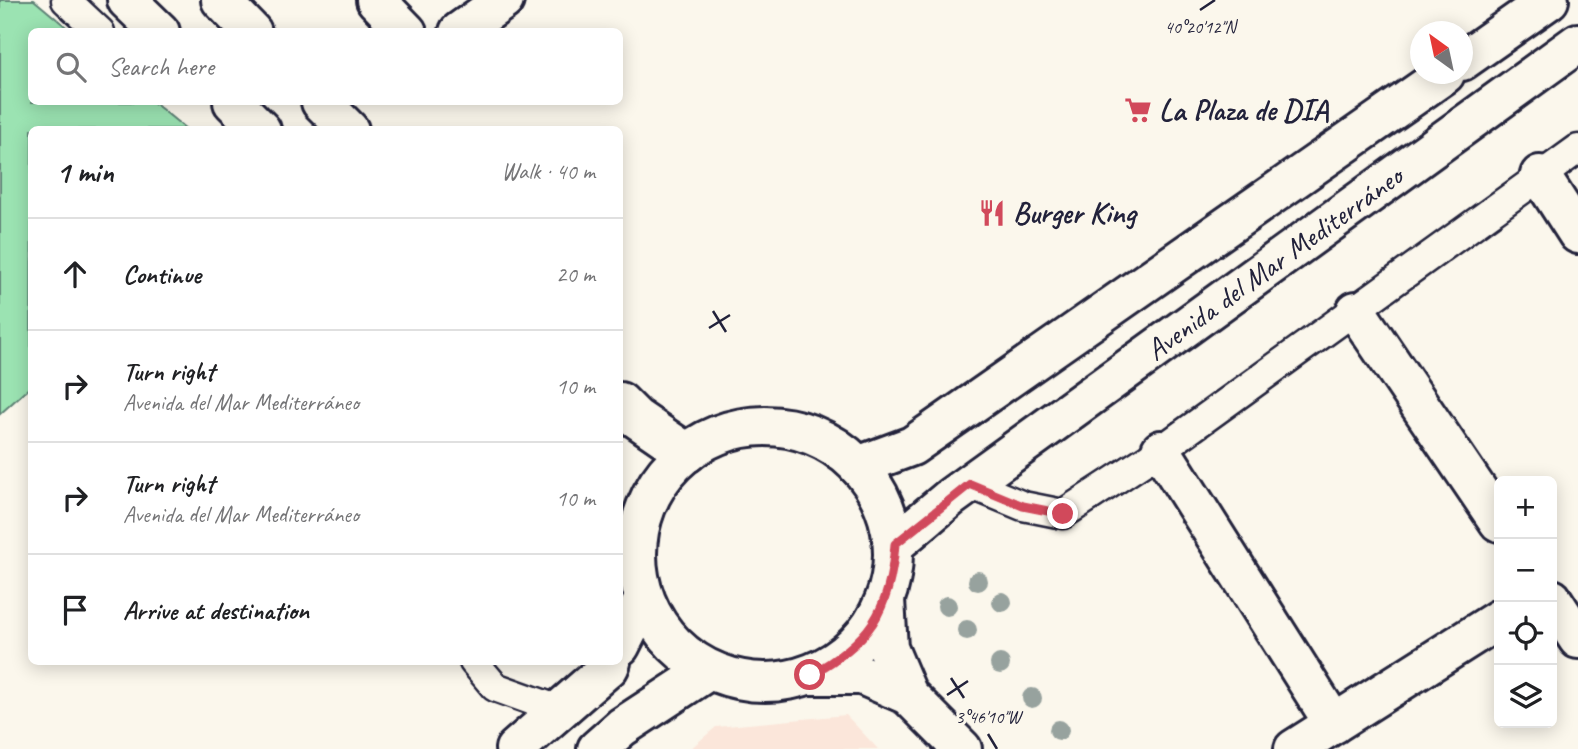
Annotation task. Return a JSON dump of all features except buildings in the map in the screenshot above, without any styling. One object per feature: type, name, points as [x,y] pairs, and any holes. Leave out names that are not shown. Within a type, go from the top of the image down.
[{"type":"main road","points":[[127,0],[156,28]]},
{"type":"main road","points":[[221,0],[248,28]]},
{"type":"main road","points":[[376,0],[403,28]]},
{"type":"main road","points":[[465,28],[504,0]]},
{"type":"main road","points":[[1473,53],[1549,0]]},
{"type":"main road","name":"Avenida del Mar Mediterráneo","points":[[895,544],[970,484],[1578,43]]},
{"type":"main road","name":"Avenida del Mar Mediterráneo","points":[[858,466],[912,446],[1431,84]]},
{"type":"main road","points":[[324,105],[345,126]]},
{"type":"main road","points":[[1540,175],[1578,234]]},
{"type":"main road","points":[[1356,311],[1494,515]]},
{"type":"main road","points":[[623,405],[636,418],[687,453]]},
{"type":"main road","points":[[810,675],[842,657],[868,632],[885,600],[893,570],[895,544],[888,514],[871,482],[858,466],[843,452],[813,434],[778,426],[741,428],[707,439],[687,453],[629,515],[644,599],[659,628],[681,653],[709,670],[742,681],[776,683],[810,675],[862,675],[908,695],[962,749]]},
{"type":"main road","points":[[1161,450],[1334,724]]},
{"type":"main road","points":[[623,640],[644,599]]},
{"type":"main road","points":[[885,600],[888,648],[908,695]]},
{"type":"main road","points":[[1554,602],[1578,639]]},
{"type":"main road","points":[[1294,749],[1494,622]]},
{"type":"main road","points":[[515,749],[609,665]]},
{"type":"main road","points":[[597,749],[622,727],[709,670]]},
{"type":"lane","points":[[66,0],[96,28]]},
{"type":"lane","points":[[218,105],[248,116]]},
{"type":"lane","points":[[970,484],[1023,506],[1063,514],[1161,450],[1578,149]]},
{"type":"lane","points":[[477,665],[495,687],[559,710]]},
{"type":"shaded area","points":[[846,715],[878,749],[690,749],[716,727]]},
{"type":"green space","points":[[0,0],[34,0],[67,28],[28,28],[28,105],[157,105],[182,126],[28,126],[28,389],[0,414]]},
{"type":"place","name":"La Plaza de DIA","points":[[1138,110]]},
{"type":"place","name":"Burger King","points":[[992,213]]},
{"type":"route","points":[[810,675],[842,657],[868,632],[885,600],[893,570],[895,544],[970,484],[1023,506],[1063,514]]}]
